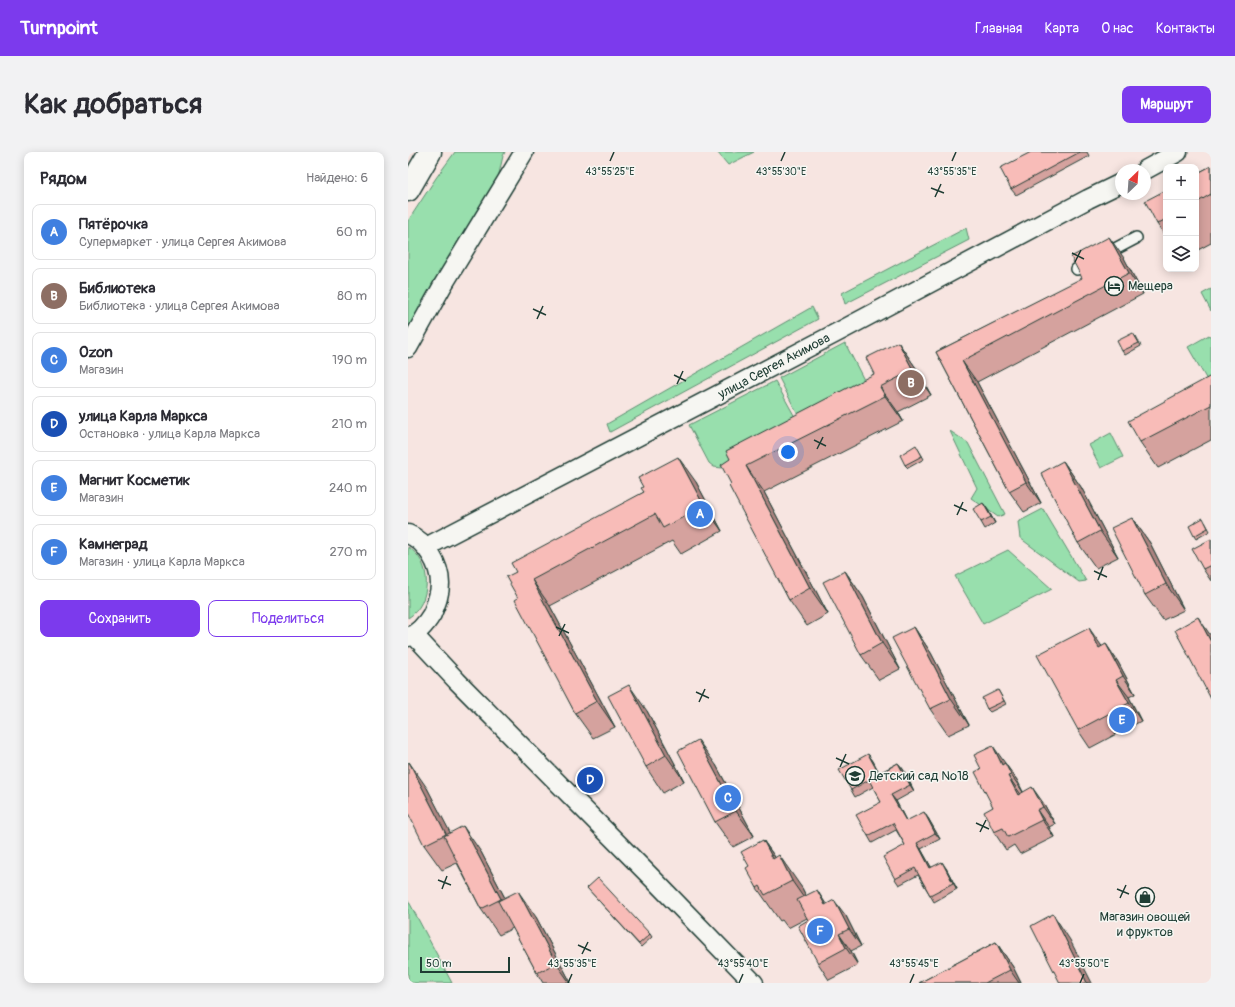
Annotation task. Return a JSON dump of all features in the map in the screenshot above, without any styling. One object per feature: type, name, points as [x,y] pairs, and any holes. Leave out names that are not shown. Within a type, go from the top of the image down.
[{"type":"main road","points":[[408,190],[430,152]]},
{"type":"street","points":[[408,348],[443,285],[524,152]]},
{"type":"street","points":[[1151,167],[1178,152]]},
{"type":"street","name":"улица Сергея Акимова","points":[[426,547],[1115,186]]},
{"type":"street","points":[[1077,269],[1136,238]]},
{"type":"street","points":[[408,534],[412,535],[426,547],[436,564],[440,583],[437,602],[429,619],[411,636],[646,872],[754,983]]},
{"type":"green space","points":[[455,152],[505,152],[498,178],[408,330],[408,221]]},
{"type":"green space","points":[[717,152],[754,152],[728,165]]},
{"type":"green space","points":[[966,228],[969,240],[845,304],[842,293]]},
{"type":"green space","points":[[1211,289],[1211,311],[1202,294]]},
{"type":"green space","points":[[812,307],[818,319],[610,432],[607,424]]},
{"type":"green space","points":[[1209,335],[1211,338],[1211,378],[1207,380],[1188,347]]},
{"type":"green space","points":[[845,343],[865,382],[798,415],[779,378]]},
{"type":"green space","points":[[775,381],[795,417],[767,445],[722,468],[714,467],[709,463],[689,425]]},
{"type":"green space","points":[[950,431],[968,443],[1005,514],[998,517],[971,498],[977,488]]},
{"type":"green space","points":[[1111,433],[1123,457],[1101,468],[1089,445]]},
{"type":"green space","points":[[1043,509],[1086,581],[1079,582],[1020,538],[1018,522]]},
{"type":"green space","points":[[408,547],[422,562],[426,582],[422,603],[408,618]]},
{"type":"green space","points":[[1008,550],[1052,589],[983,624],[955,576]]},
{"type":"green space","points":[[408,900],[452,983],[408,983]]},
{"type":"building","points":[[1031,152],[1080,152],[1011,189],[1000,168]]},
{"type":"building","points":[[1211,166],[1211,194],[1199,201],[1199,200],[1199,172]]},
{"type":"building","points":[[1163,192],[1163,221],[1157,224],[1145,201],[1151,200],[1151,198]]},
{"type":"building","points":[[1109,237],[1129,273],[962,361],[1026,482],[1009,491],[936,352],[1082,278],[1071,257]]},
{"type":"building","points":[[1133,333],[1139,343],[1122,351],[1117,341]]},
{"type":"building","points":[[898,342],[913,370],[880,387],[885,396],[746,466],[810,588],[789,600],[729,486],[731,484],[721,465],[730,459],[726,451],[874,374],[866,358]]},
{"type":"building","points":[[1211,376],[1211,405],[1140,442],[1128,421]]},
{"type":"building","points":[[916,445],[922,456],[905,465],[900,455]]},
{"type":"building","points":[[678,457],[704,506],[663,528],[655,514],[532,580],[597,701],[575,713],[515,600],[518,598],[506,577],[516,572],[511,563],[644,492],[638,478]]},
{"type":"building","points":[[1063,461],[1100,531],[1078,543],[1041,473]]},
{"type":"building","points":[[983,503],[991,517],[981,522],[973,509]]},
{"type":"building","points":[[1132,518],[1166,584],[1145,595],[1111,528]]},
{"type":"building","points":[[1203,518],[1208,528],[1194,536],[1189,526]]},
{"type":"building","points":[[1211,539],[1211,565],[1203,569],[1192,549]]},
{"type":"building","points":[[845,571],[882,643],[861,655],[823,582]]},
{"type":"building","points":[[1198,617],[1211,642],[1211,699],[1175,630]]},
{"type":"building","points":[[914,627],[951,699],[930,709],[892,638]]},
{"type":"building","points":[[1089,628],[1099,648],[1106,644],[1123,676],[1116,680],[1129,703],[1078,730],[1037,655]]},
{"type":"building","points":[[629,685],[666,755],[646,767],[608,696]]},
{"type":"building","points":[[998,690],[1004,701],[987,709],[982,698]]},
{"type":"building","points":[[698,740],[736,811],[715,822],[678,751]]},
{"type":"building","points":[[993,746],[1002,765],[1005,763],[1011,775],[1008,776],[1018,795],[1032,787],[1043,807],[1037,810],[1042,820],[1008,837],[1003,828],[994,832],[984,812],[993,807],[975,772],[981,769],[974,755]]},
{"type":"building","points":[[868,754],[879,774],[898,763],[910,785],[891,795],[906,821],[924,812],[935,833],[917,843],[930,868],[942,862],[953,883],[930,895],[915,868],[895,879],[883,857],[905,845],[893,823],[868,836],[856,815],[881,802],[869,780],[851,790],[839,770]]},
{"type":"building","points":[[409,762],[446,834],[424,845],[408,813]]},
{"type":"building","points":[[463,826],[501,899],[481,909],[444,836]]},
{"type":"building","points":[[763,840],[773,859],[779,855],[792,881],[765,895],[760,886],[757,888],[746,868],[749,866],[741,852]]},
{"type":"building","points":[[598,878],[650,934],[639,944],[587,888]]},
{"type":"building","points":[[817,890],[825,905],[834,900],[849,929],[839,934],[846,948],[818,963],[798,926],[808,920],[797,900]]},
{"type":"building","points":[[518,891],[556,963],[537,973],[498,901]]},
{"type":"building","points":[[1053,914],[1087,983],[1060,983],[1031,926]]},
{"type":"building","points":[[996,942],[1010,970],[985,983],[919,983]]},
{"type":"place","name":"Мещера","points":[[1114,286]]},
{"type":"place","name":"Библиотека","points":[[911,383]]},
{"type":"place","name":"Пятёрочка","points":[[700,514]]},
{"type":"place","name":"Магнит Косметик","points":[[1122,720]]},
{"type":"place","name":"Детский сад №18","points":[[855,776]]},
{"type":"place","name":"улица Карла Маркса","points":[[590,780]]},
{"type":"place","name":"Ozon","points":[[728,798]]},
{"type":"place","name":"Магазин овощей и фруктов","points":[[1145,897]]},
{"type":"place","name":"Камнеград","points":[[820,931]]}]
